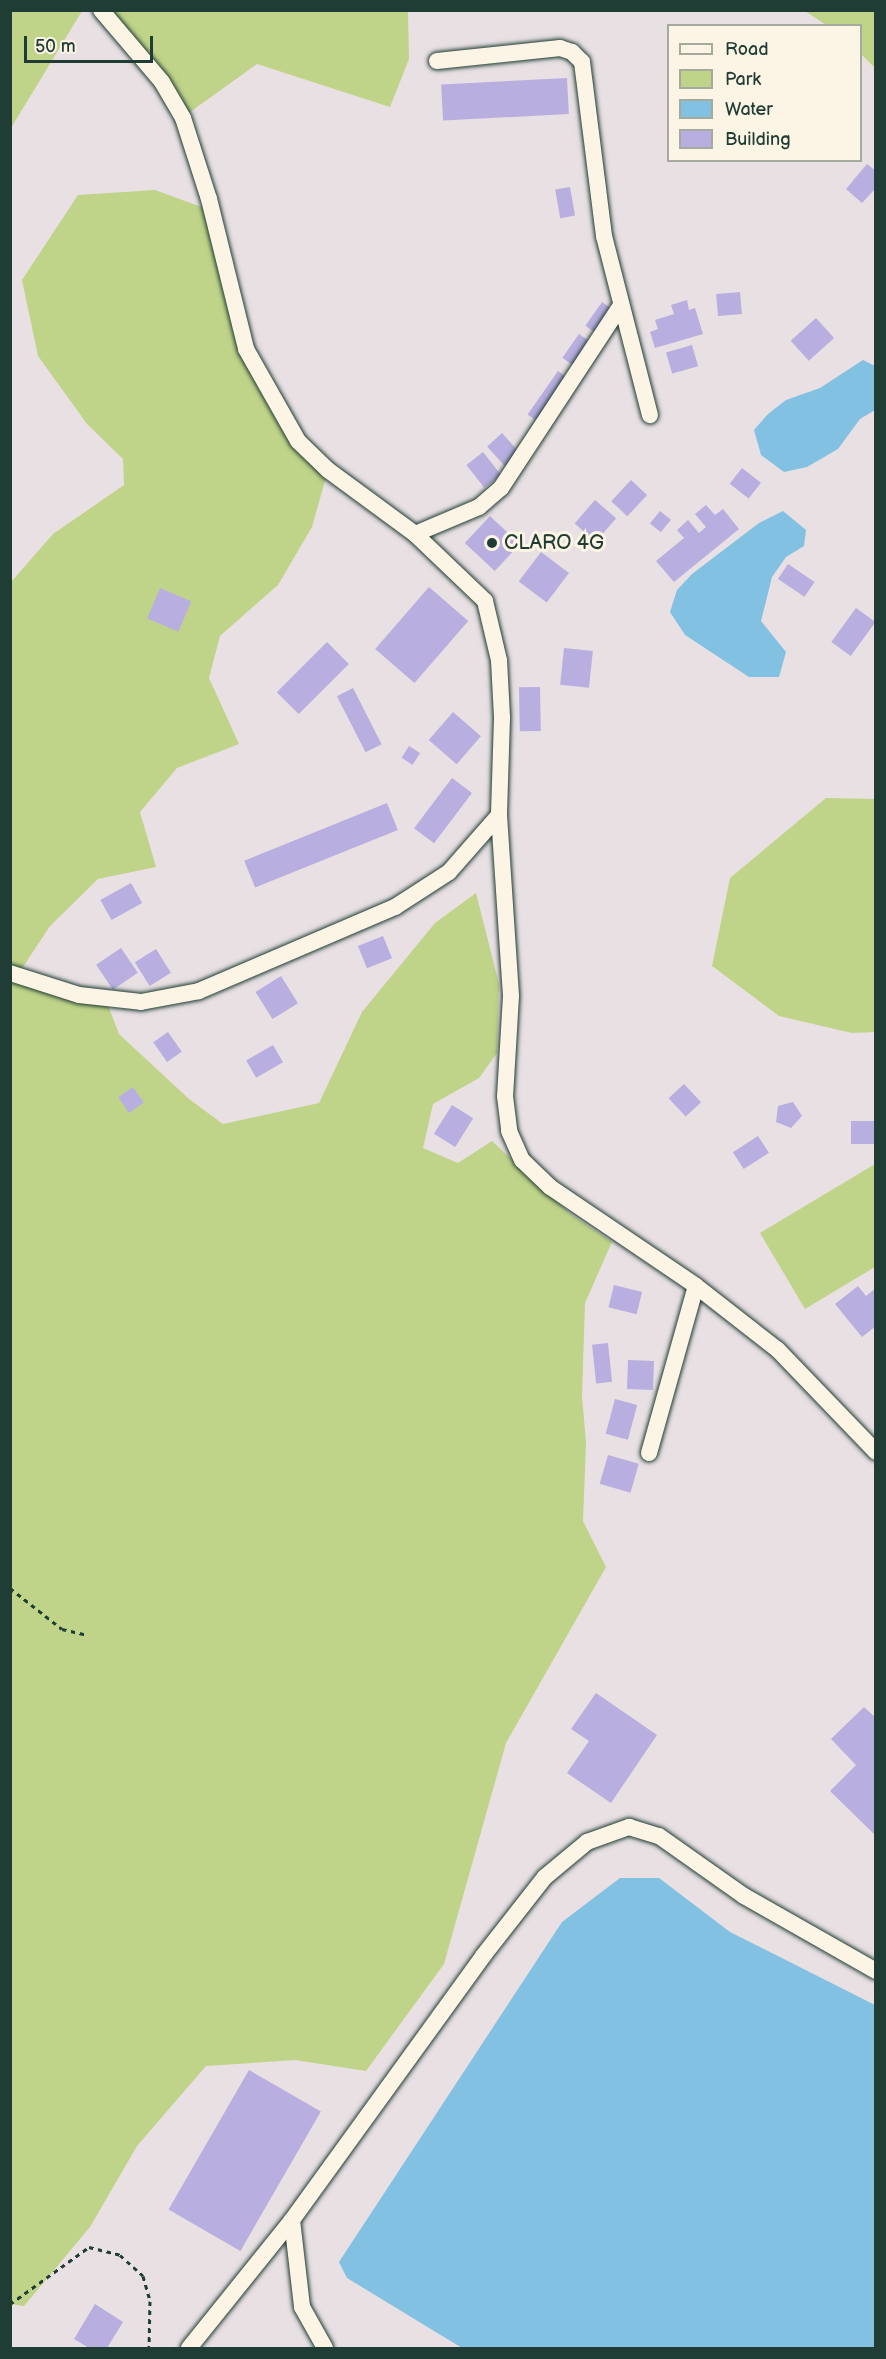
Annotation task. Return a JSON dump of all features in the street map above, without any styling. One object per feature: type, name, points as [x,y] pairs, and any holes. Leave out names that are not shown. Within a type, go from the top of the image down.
[{"type":"street","points":[[101,10],[162,82],[183,118],[209,199],[246,349],[273,403],[298,441],[328,470],[415,534],[485,601],[499,672],[499,815],[512,996],[506,1096],[509,1131],[522,1160],[550,1186],[696,1286],[778,1350],[876,1452]]},
{"type":"street","points":[[438,61],[560,48],[572,52],[582,62],[594,179],[621,305],[650,415]]},
{"type":"street","points":[[415,534],[479,507],[501,488],[621,305]]},
{"type":"street","points":[[10,973],[79,995],[141,1002],[199,991],[395,907],[449,872],[499,815]]},
{"type":"street","points":[[649,1453],[696,1286]]},
{"type":"street","points":[[189,2349],[292,2220],[483,1956],[545,1876],[587,1842],[629,1827],[659,1836],[744,1896],[876,1971]]},
{"type":"street","points":[[292,2220],[302,2307],[325,2349]]},
{"type":"path","points":[[10,1588],[62,1629],[84,1634]]},
{"type":"path","points":[[10,2304],[88,2247],[120,2255],[143,2276],[150,2301],[149,2349]]},
{"type":"green space","points":[[10,11],[82,11],[11,128]]},
{"type":"green space","points":[[92,11],[408,11],[409,59],[390,107],[257,64],[179,120],[156,86]]},
{"type":"green space","points":[[805,11],[875,11],[875,68],[862,55],[862,24],[824,24]]},
{"type":"green space","points":[[155,190],[207,209],[240,351],[266,402],[295,445],[326,477],[312,527],[278,585],[220,636],[209,678],[239,744],[177,768],[140,812],[156,867],[98,879],[50,926],[19,973],[103,992],[119,1034],[189,1099],[223,1124],[319,1103],[362,1012],[435,923],[476,893],[499,984],[497,1053],[479,1078],[433,1104],[423,1148],[458,1163],[492,1141],[569,1213],[612,1242],[585,1303],[582,1396],[586,1443],[583,1521],[606,1567],[506,1743],[444,1964],[366,2071],[295,2060],[206,2066],[137,2146],[90,2227],[24,2306],[11,2304],[11,582],[53,534],[124,485],[123,459],[87,424],[38,356],[22,280],[78,195]]},
{"type":"green space","points":[[826,798],[875,799],[875,1032],[852,1033],[779,1016],[712,966],[730,878]]},
{"type":"green space","points":[[875,1164],[875,1267],[805,1309],[760,1233]]},
{"type":"water","points":[[863,360],[875,366],[875,410],[860,419],[838,449],[807,467],[784,472],[761,455],[754,430],[768,414],[786,400],[820,388]]},
{"type":"water","points":[[783,511],[806,530],[804,546],[786,557],[772,577],[761,621],[786,652],[779,677],[749,677],[685,635],[670,612],[677,590],[692,574],[759,523]]},
{"type":"water","points":[[620,1878],[659,1878],[730,1932],[875,2005],[875,2348],[462,2348],[347,2278],[339,2262],[562,1922]]},
{"type":"building","points":[[567,78],[569,114],[443,121],[441,85]]},
{"type":"building","points":[[867,164],[876,171],[876,188],[862,203],[846,189]]},
{"type":"building","points":[[570,187],[575,216],[560,218],[555,190]]},
{"type":"building","points":[[740,292],[742,314],[718,316],[716,294]]},
{"type":"building","points":[[687,300],[689,310],[695,308],[703,334],[655,348],[650,332],[658,329],[655,320],[674,314],[671,305]]},
{"type":"building","points":[[602,302],[612,309],[595,333],[585,326]]},
{"type":"building","points":[[816,318],[834,338],[809,361],[791,341]]},
{"type":"building","points":[[579,334],[589,341],[572,365],[562,358]]},
{"type":"building","points":[[692,345],[698,366],[672,374],[666,352]]},
{"type":"building","points":[[558,371],[568,378],[537,421],[528,414]]},
{"type":"building","points":[[502,433],[520,453],[505,466],[487,446]]},
{"type":"building","points":[[483,452],[501,475],[484,488],[466,465]]},
{"type":"building","points":[[742,468],[761,483],[749,499],[730,484]]},
{"type":"building","points":[[631,480],[647,495],[627,516],[611,501]]},
{"type":"building","points":[[595,500],[616,518],[596,542],[575,523]]},
{"type":"building","points":[[706,505],[715,515],[723,509],[739,529],[674,582],[656,561],[684,538],[677,530],[688,520],[699,533],[706,527],[695,514]]},
{"type":"building","points":[[660,511],[671,520],[661,532],[650,523]]},
{"type":"building","name":"CLARO 4G","points":[[490,516],[520,544],[495,571],[465,543]]},
{"type":"building","points":[[541,552],[569,573],[547,603],[519,582]]},
{"type":"building","points":[[788,564],[815,582],[804,597],[778,579]]},
{"type":"building","points":[[429,587],[468,621],[414,683],[375,649]]},
{"type":"building","points":[[160,588],[191,601],[178,632],[147,618]]},
{"type":"building","points":[[856,608],[875,622],[851,656],[831,642]]},
{"type":"building","points":[[327,642],[349,664],[299,714],[277,692]]},
{"type":"building","points":[[564,648],[593,651],[589,688],[560,685]]},
{"type":"building","points":[[519,687],[540,687],[541,731],[520,731]]},
{"type":"building","points":[[353,688],[382,744],[366,752],[337,696]]},
{"type":"building","points":[[453,712],[481,736],[457,764],[429,740]]},
{"type":"building","points":[[409,746],[420,753],[413,765],[402,758]]},
{"type":"building","points":[[452,778],[472,793],[434,843],[414,828]]},
{"type":"building","points":[[387,803],[398,830],[255,888],[244,861]]},
{"type":"building","points":[[131,883],[142,903],[112,920],[100,900]]},
{"type":"building","points":[[383,936],[392,958],[367,968],[358,946]]},
{"type":"building","points":[[121,948],[138,973],[113,990],[96,965]]},
{"type":"building","points":[[156,949],[171,973],[150,986],[135,962]]},
{"type":"building","points":[[281,976],[298,1003],[273,1019],[256,992]]},
{"type":"building","points":[[168,1032],[182,1052],[167,1062],[153,1042]]},
{"type":"building","points":[[273,1045],[283,1062],[256,1078],[246,1060]]},
{"type":"building","points":[[684,1084],[701,1102],[686,1117],[669,1098]]},
{"type":"building","points":[[133,1087],[144,1103],[129,1113],[118,1097]]},
{"type":"building","points":[[793,1102],[802,1116],[791,1128],[776,1122],[778,1106]]},
{"type":"building","points":[[452,1105],[473,1118],[455,1147],[434,1134]]},
{"type":"building","points":[[851,1121],[876,1121],[876,1144],[851,1144]]},
{"type":"building","points":[[758,1136],[769,1153],[744,1169],[733,1152]]},
{"type":"building","points":[[614,1285],[642,1292],[637,1314],[608,1307]]},
{"type":"building","points":[[858,1286],[866,1296],[876,1288],[876,1326],[862,1337],[835,1304]]},
{"type":"building","points":[[608,1343],[612,1382],[596,1383],[592,1345]]},
{"type":"building","points":[[628,1360],[654,1361],[653,1390],[627,1389]]},
{"type":"building","points":[[615,1399],[637,1405],[628,1440],[606,1434]]},
{"type":"building","points":[[608,1455],[639,1464],[630,1493],[600,1484]]},
{"type":"building","points":[[596,1693],[657,1735],[611,1803],[567,1773],[589,1741],[571,1729]]},
{"type":"building","points":[[864,1707],[876,1718],[876,1836],[830,1791],[856,1765],[831,1739]]},
{"type":"building","points":[[249,2070],[321,2112],[240,2251],[168,2209]]},
{"type":"building","points":[[95,2304],[123,2322],[107,2348],[89,2348],[74,2339]]},
{"type":"place","name":"CLARO 4G","points":[[492,543]]}]
